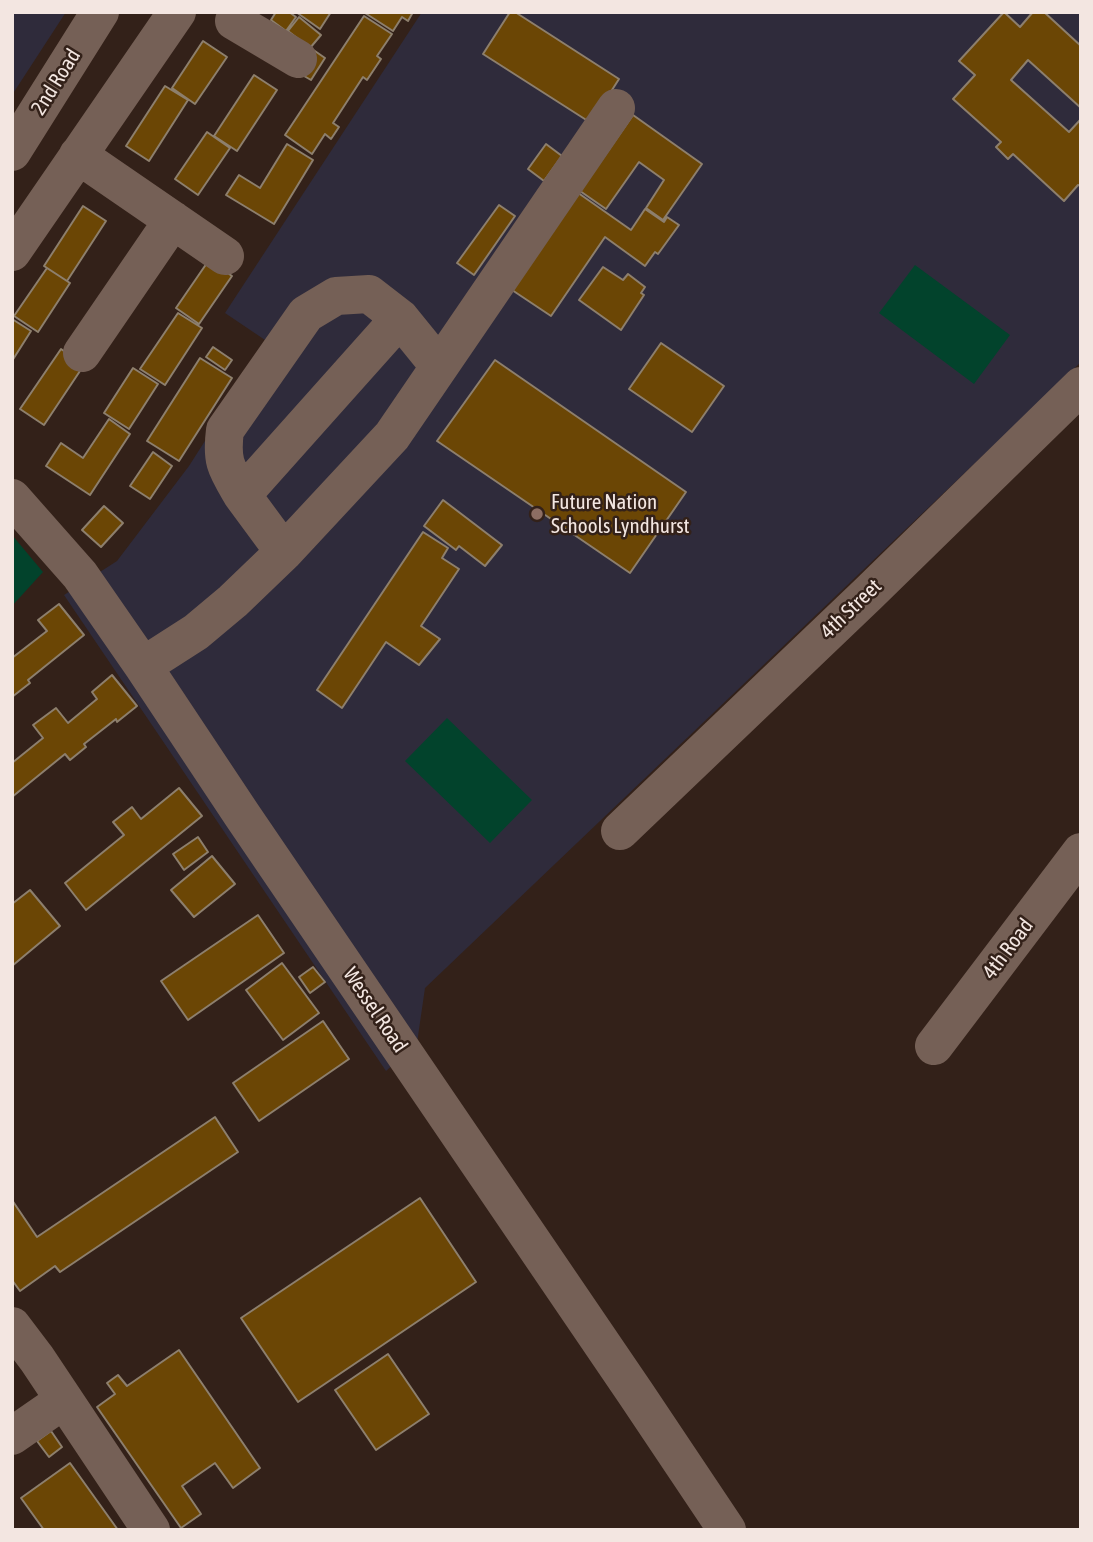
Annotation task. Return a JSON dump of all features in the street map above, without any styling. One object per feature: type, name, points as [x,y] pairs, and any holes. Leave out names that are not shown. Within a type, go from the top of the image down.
[{"type":"street","name":"2nd Road","points":[[12,152],[100,12]]},
{"type":"street","points":[[12,252],[177,12]]},
{"type":"street","points":[[229,15],[298,59]]},
{"type":"street","points":[[143,666],[196,632],[233,601],[284,552],[392,436],[616,108]]},
{"type":"street","points":[[78,155],[225,256]]},
{"type":"street","points":[[82,353],[173,220]]},
{"type":"street","points":[[284,552],[242,495],[227,470],[222,451],[225,430],[306,314],[336,296],[369,294],[400,318],[439,366]]},
{"type":"street","points":[[242,495],[400,318]]},
{"type":"street","name":"4th Street","points":[[620,831],[1081,386]]},
{"type":"street","name":"Wessel Road","points":[[12,498],[80,575],[727,1530]]},
{"type":"street","name":"4th Road","points":[[934,1046],[1081,852]]},
{"type":"street","points":[[12,1326],[25,1368],[64,1400],[150,1530]]},
{"type":"street","points":[[12,1436],[64,1400]]},
{"type":"shaded area","points":[[12,12],[66,12],[12,95]]},
{"type":"shaded area","name":"Future Nation Schools Lyndhurst","points":[[422,12],[1081,12],[1081,362],[425,988],[417,1043],[386,1071],[64,595],[117,561],[189,466],[268,342],[225,313]]},
{"type":"green space","points":[[915,265],[1010,335],[974,384],[879,313]]},
{"type":"green space","points":[[12,535],[43,572],[12,606]]},
{"type":"green space","points":[[447,718],[532,800],[490,843],[405,761]]},
{"type":"building","points":[[276,12],[289,12],[296,17],[286,31],[271,20]]},
{"type":"building","points":[[296,12],[331,12],[320,29]]},
{"type":"building","points":[[413,12],[408,21],[402,17],[393,31],[365,13]]},
{"type":"building","points":[[510,12],[515,12],[619,79],[591,123],[483,54]]},
{"type":"building","points":[[1004,12],[1020,27],[1033,12],[1044,12],[1081,46],[1081,108],[1028,60],[1011,80],[1069,132],[1081,119],[1081,186],[1078,185],[1064,201],[1013,154],[1008,159],[996,147],[1001,142],[953,99],[975,75],[959,61]]},
{"type":"building","points":[[364,16],[392,34],[377,56],[381,59],[367,80],[363,77],[333,123],[339,127],[331,139],[325,134],[312,154],[285,135]]},
{"type":"building","points":[[299,17],[321,35],[310,48],[288,31]]},
{"type":"building","points":[[203,41],[227,57],[195,104],[172,88]]},
{"type":"building","points":[[312,49],[325,58],[311,80],[297,72]]},
{"type":"building","points":[[254,75],[277,90],[237,151],[214,136]]},
{"type":"building","points":[[165,86],[188,100],[149,161],[126,146]]},
{"type":"building","points":[[633,115],[702,164],[663,220],[646,208],[664,180],[639,162],[606,209],[580,191]]},
{"type":"building","points":[[207,132],[230,148],[198,195],[175,179]]},
{"type":"building","points":[[287,144],[313,160],[274,224],[226,195],[239,175],[260,188]]},
{"type":"building","points":[[546,144],[562,156],[544,181],[528,169]]},
{"type":"building","points":[[574,190],[631,230],[645,209],[664,222],[667,217],[679,225],[658,254],[655,252],[645,266],[605,237],[551,316],[512,290]]},
{"type":"building","points":[[499,205],[515,216],[474,275],[457,263]]},
{"type":"building","points":[[83,206],[106,221],[67,281],[44,266]]},
{"type":"building","points":[[209,260],[232,276],[199,324],[176,308]]},
{"type":"building","points":[[603,267],[623,280],[628,274],[645,287],[641,293],[644,295],[621,330],[579,300]]},
{"type":"building","points":[[47,268],[70,283],[38,332],[14,316]]},
{"type":"building","points":[[178,313],[202,328],[165,385],[140,369]]},
{"type":"building","points":[[12,319],[31,331],[12,361]]},
{"type":"building","points":[[661,343],[724,386],[692,432],[629,389]]},
{"type":"building","points":[[213,347],[232,360],[225,370],[206,357]]},
{"type":"building","points":[[61,349],[84,365],[44,425],[20,409]]},
{"type":"building","points":[[200,358],[232,378],[179,461],[147,441]]},
{"type":"building","points":[[495,360],[686,492],[630,573],[437,441]]},
{"type":"building","points":[[133,368],[158,384],[129,429],[104,413]]},
{"type":"building","points":[[109,419],[130,434],[90,495],[46,466],[61,443],[83,458]]},
{"type":"building","points":[[153,452],[172,466],[150,499],[130,486]]},
{"type":"building","points":[[443,500],[502,545],[485,566],[459,546],[456,550],[424,526]]},
{"type":"building","points":[[104,506],[123,523],[101,547],[82,530]]},
{"type":"building","points":[[423,532],[448,548],[442,558],[459,569],[421,626],[440,639],[419,665],[386,642],[342,708],[317,690]]},
{"type":"building","points":[[59,604],[84,635],[28,680],[30,683],[12,697],[12,658],[47,631],[38,620]]},
{"type":"building","points":[[112,675],[137,706],[84,744],[86,747],[70,760],[65,754],[12,797],[12,763],[43,738],[33,725],[56,708],[68,723],[97,699],[92,692]]},
{"type":"building","points":[[179,788],[202,816],[86,910],[65,883],[124,835],[113,822],[132,807],[141,819]]},
{"type":"building","points":[[198,837],[208,852],[184,870],[173,854]]},
{"type":"building","points":[[212,856],[235,884],[194,917],[171,890]]},
{"type":"building","points":[[30,890],[60,926],[12,966],[12,904]]},
{"type":"building","points":[[258,915],[284,953],[188,1020],[161,981]]},
{"type":"building","points":[[282,963],[319,1013],[283,1040],[246,990]]},
{"type":"building","points":[[313,967],[325,982],[310,993],[299,977]]},
{"type":"building","points":[[323,1021],[349,1059],[259,1121],[233,1083]]},
{"type":"building","points":[[215,1117],[238,1152],[60,1272],[55,1266],[20,1291],[12,1280],[12,1200],[37,1237]]},
{"type":"building","points":[[420,1198],[476,1282],[298,1402],[241,1318]]},
{"type":"building","points":[[179,1350],[260,1468],[233,1488],[215,1463],[182,1486],[201,1514],[181,1528],[97,1407],[115,1394],[107,1383],[118,1375],[127,1386]]},
{"type":"building","points":[[388,1354],[429,1414],[376,1450],[335,1390]]},
{"type":"building","points":[[51,1431],[62,1447],[49,1457],[37,1441]]},
{"type":"building","points":[[70,1463],[118,1530],[44,1530],[21,1498]]},
{"type":"place","name":"Future Nation Schools Lyndhurst","points":[[537,514]]}]
